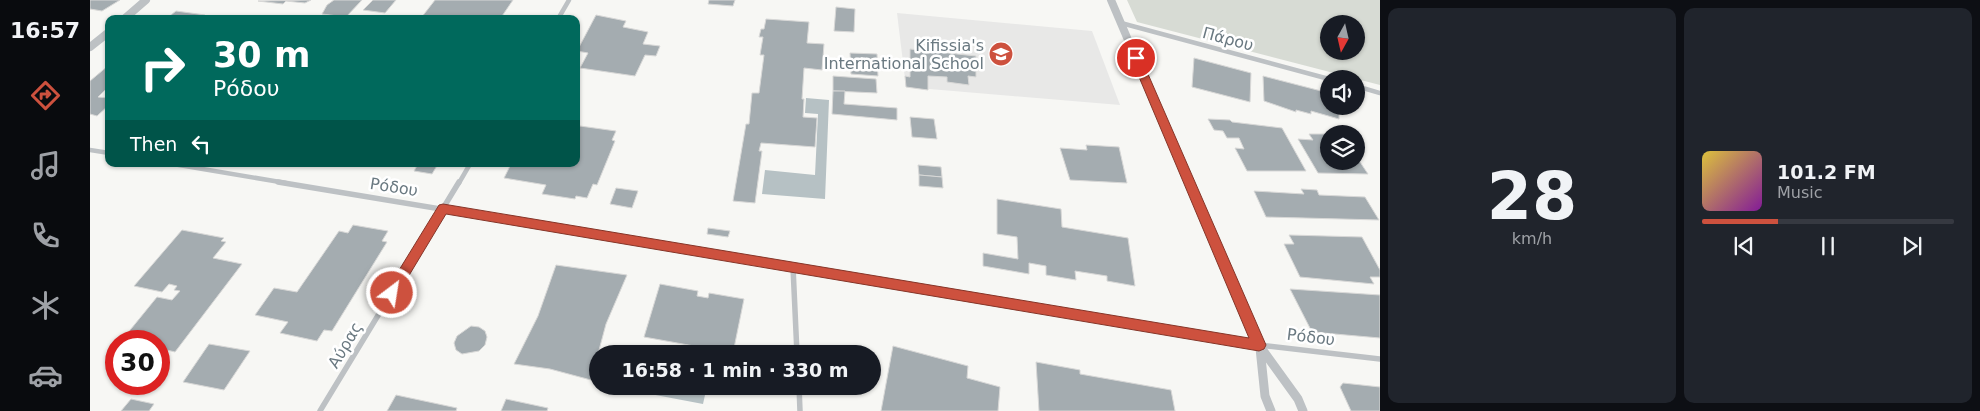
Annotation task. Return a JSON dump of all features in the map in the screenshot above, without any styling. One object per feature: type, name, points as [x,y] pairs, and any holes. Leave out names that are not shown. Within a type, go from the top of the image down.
[{"type":"street","points":[[129,15],[146,0]]},
{"type":"street","points":[[560,15],[569,0]]},
{"type":"street","points":[[1111,0],[1259,345],[1298,399],[1303,411]]},
{"type":"street","name":"Πάρου","points":[[1121,23],[1320,77]]},
{"type":"street","points":[[90,47],[105,35]]},
{"type":"street","points":[[1365,89],[1380,93]]},
{"type":"street","points":[[90,150],[105,152]]},
{"type":"street","name":"Ρόδου","points":[[191,167],[1259,345],[1380,360]]},
{"type":"street","name":"Αύρας","points":[[320,411],[468,167]]},
{"type":"street","points":[[793,267],[797,345]]},
{"type":"street","points":[[1259,345],[1265,396],[1271,411]]},
{"type":"street","points":[[799,395],[800,411]]},
{"type":"shaded area","points":[[1127,0],[1380,0],[1380,85],[1365,81],[1365,70],[1322,70],[1137,22]]},
{"type":"shaded area","name":"Kifissia's International School","points":[[897,13],[1092,31],[1120,105],[906,87]]},
{"type":"shaded area","points":[[806,98],[829,100],[825,199],[762,194],[765,170],[815,175],[818,114],[805,113]]},
{"type":"shaded area","points":[[656,395],[705,395],[703,404]]},
{"type":"building","points":[[90,0],[120,0],[102,11],[90,9]]},
{"type":"building","points":[[311,0],[305,3],[286,1],[283,4],[258,1]]},
{"type":"building","points":[[334,0],[362,0],[348,15],[322,14],[327,5]]},
{"type":"building","points":[[373,0],[396,0],[385,13],[363,10]]},
{"type":"building","points":[[435,0],[513,0],[503,15],[423,15]]},
{"type":"building","points":[[709,0],[735,0],[733,6],[708,4]]},
{"type":"building","points":[[836,7],[855,9],[854,32],[834,31]]},
{"type":"building","points":[[176,11],[205,15],[171,15]]},
{"type":"building","points":[[596,15],[626,21],[623,27],[648,32],[643,44],[660,46],[656,56],[645,55],[635,76],[580,68],[588,53],[580,52],[580,45]]},
{"type":"building","points":[[766,19],[809,22],[807,43],[824,44],[822,70],[804,68],[803,117],[817,118],[815,147],[761,143],[759,151],[762,151],[755,203],[733,201],[746,124],[749,124],[752,93],[759,93],[764,55],[760,55],[763,37],[759,37],[761,29],[764,29]]},
{"type":"building","points":[[910,49],[976,56],[976,77],[968,76],[969,85],[947,82],[947,77],[928,76],[928,90],[906,87],[905,76],[910,77]]},
{"type":"building","points":[[850,53],[877,54],[878,76],[851,74]]},
{"type":"building","points":[[1194,58],[1251,73],[1250,102],[1192,87]]},
{"type":"building","points":[[105,68],[105,90],[98,97],[105,98],[105,109],[97,116],[90,114],[90,81]]},
{"type":"building","points":[[833,76],[876,79],[877,93],[833,91]]},
{"type":"building","points":[[1263,76],[1320,91],[1320,114],[1311,111],[1311,114],[1296,110],[1296,112],[1264,101]]},
{"type":"building","points":[[833,91],[845,91],[844,104],[897,108],[897,120],[832,114]]},
{"type":"building","points":[[1325,115],[1339,115],[1339,119]]},
{"type":"building","points":[[910,117],[934,119],[937,139],[912,137]]},
{"type":"building","points":[[1208,119],[1230,120],[1232,122],[1282,128],[1306,171],[1247,171],[1235,148],[1244,149],[1239,138],[1227,138],[1223,131],[1214,130]]},
{"type":"building","points":[[580,126],[616,131],[612,140],[615,141],[597,185],[593,184],[587,198],[576,196],[575,199],[542,194],[546,185],[504,178],[510,167],[580,167]]},
{"type":"building","points":[[1309,134],[1320,134],[1320,170],[1365,170],[1368,174],[1318,173],[1298,139],[1313,140]]},
{"type":"building","points":[[1086,145],[1119,147],[1127,183],[1070,180],[1060,148],[1087,150]]},
{"type":"building","points":[[918,165],[941,167],[942,177],[919,175]]},
{"type":"building","points":[[416,167],[436,167],[432,174],[414,171]]},
{"type":"building","points":[[919,175],[942,177],[943,188],[919,186]]},
{"type":"building","points":[[616,188],[638,191],[632,208],[610,204]]},
{"type":"building","points":[[1301,189],[1317,190],[1319,195],[1365,197],[1379,220],[1266,217],[1254,191],[1304,194]]},
{"type":"building","points":[[997,199],[1061,209],[1062,227],[1128,238],[1135,286],[1107,281],[1107,276],[1075,271],[1076,280],[1046,275],[1046,266],[1029,263],[1029,274],[983,266],[983,253],[1018,259],[1017,237],[997,234]]},
{"type":"building","points":[[353,225],[388,231],[382,241],[387,242],[332,331],[324,330],[317,341],[280,333],[288,322],[255,315],[274,288],[297,292],[339,231],[348,233]]},
{"type":"building","points":[[708,228],[730,231],[728,237],[707,234]]},
{"type":"building","points":[[182,230],[224,238],[221,241],[226,242],[213,258],[242,264],[175,352],[170,351],[170,330],[130,330],[157,297],[172,300],[180,291],[174,290],[177,286],[169,284],[162,292],[134,286]]},
{"type":"building","points":[[1289,235],[1362,237],[1380,270],[1380,277],[1370,277],[1374,284],[1300,277],[1284,244],[1294,244]]},
{"type":"building","points":[[556,265],[627,275],[606,324],[600,345],[589,345],[589,379],[550,369],[514,364],[538,316]]},
{"type":"building","points":[[660,284],[698,291],[697,296],[708,298],[709,293],[744,299],[735,345],[688,345],[644,337]]},
{"type":"building","points":[[1290,289],[1380,295],[1380,338],[1312,332]]},
{"type":"building","points":[[471,326],[479,327],[485,331],[487,337],[485,345],[479,351],[462,354],[456,350],[454,343],[457,336]]},
{"type":"building","points":[[209,344],[250,351],[224,390],[183,382]]},
{"type":"building","points":[[893,346],[968,366],[967,378],[1000,387],[998,411],[881,411]]},
{"type":"building","points":[[1036,362],[1080,370],[1080,374],[1171,390],[1175,411],[1039,411]]},
{"type":"building","points":[[1343,383],[1380,387],[1380,411],[1351,411],[1340,387]]},
{"type":"building","points":[[396,395],[457,408],[456,411],[387,411]]},
{"type":"building","points":[[131,399],[154,404],[149,411],[121,411]]},
{"type":"building","points":[[506,399],[548,408],[547,411],[501,411]]},
{"type":"place","name":"Kifissia's International School","points":[[1001,54]]},
{"type":"route","points":[[392,293],[443,209],[1259,345],[1136,58]]}]
